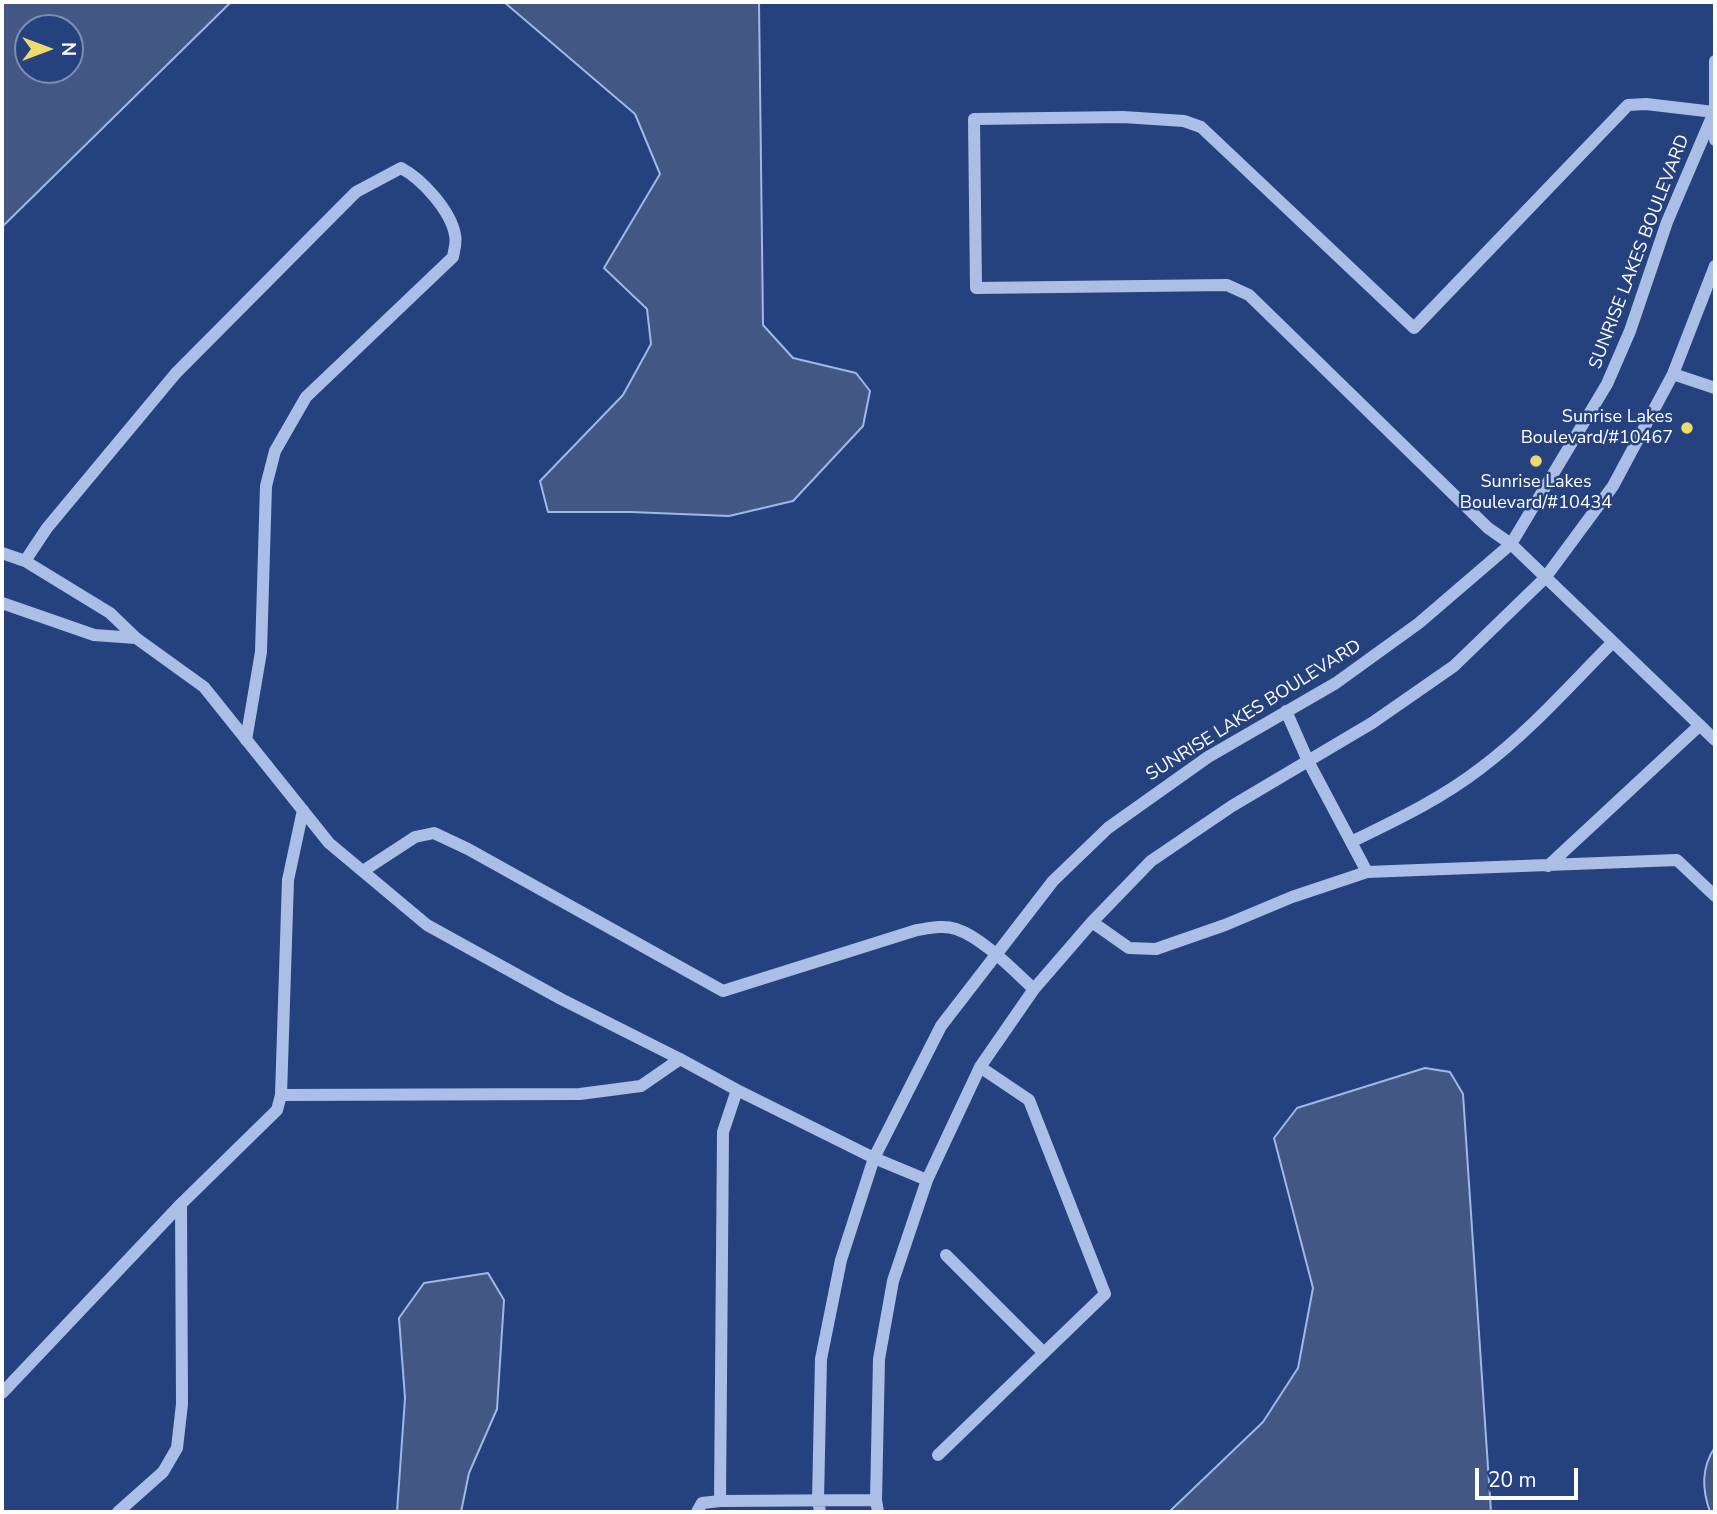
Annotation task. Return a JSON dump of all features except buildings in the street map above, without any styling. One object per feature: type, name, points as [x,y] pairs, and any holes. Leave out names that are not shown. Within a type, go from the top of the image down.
[{"type":"street","name":"SUNRISE LAKES BOULEVARD","points":[[1715,61],[1715,140]]},
{"type":"street","points":[[1714,111],[1646,104],[1628,105],[1414,328],[1201,127],[1184,121],[1123,117],[974,119],[976,288],[1227,285],[1249,295],[1488,528],[1511,544],[1715,740]]},
{"type":"street","name":"SUNRISE LAKES BOULEVARD","points":[[819,1506],[821,1359],[841,1260],[874,1158],[941,1026],[1053,881],[1108,828],[1208,757],[1336,683],[1419,623],[1511,544],[1607,384],[1630,331],[1667,222],[1714,111]]},
{"type":"street","points":[[25,561],[47,528],[176,373],[356,192],[401,168],[415,176],[449,216],[456,237],[453,257],[306,397],[275,451],[266,486],[261,652],[246,740]]},
{"type":"street","points":[[696,1512],[702,1503],[720,1501],[877,1506],[879,1359],[893,1281],[927,1180],[980,1067],[1034,989],[1092,922],[1151,861],[1232,806],[1372,723],[1454,666],[1545,578],[1613,486],[1673,374],[1715,266]]},
{"type":"street","points":[[1673,374],[1715,388]]},
{"type":"street","points":[[2,553],[25,561],[110,613],[136,638],[204,687],[329,843],[427,925],[561,999],[737,1090],[874,1158],[927,1180]]},
{"type":"street","points":[[2,603],[94,635],[136,638]]},
{"type":"street","points":[[1351,842],[1435,800],[1483,767],[1614,642]]},
{"type":"street","points":[[1286,712],[1308,761],[1367,872]]},
{"type":"street","points":[[1548,866],[1700,725]]},
{"type":"street","points":[[2,1393],[181,1204],[277,1110],[281,1095],[288,880],[303,810]]},
{"type":"street","points":[[363,871],[415,837],[434,833],[468,849],[723,991],[918,930],[935,928],[957,930],[995,953],[1034,989]]},
{"type":"street","points":[[1092,922],[1129,948],[1156,949],[1225,925],[1292,897],[1367,872],[1677,860],[1715,896]]},
{"type":"street","points":[[281,1095],[580,1094],[641,1086],[681,1059]]},
{"type":"street","points":[[938,1455],[1105,1294],[1029,1100],[980,1067]]},
{"type":"street","points":[[720,1501],[723,1132],[737,1090]]},
{"type":"street","points":[[118,1512],[163,1472],[177,1448],[182,1404],[181,1204]]},
{"type":"street","points":[[946,1255],[1044,1353]]},
{"type":"water","points":[[2,2],[231,2],[2,227]]},
{"type":"water","points":[[504,2],[759,2],[763,325],[793,358],[856,373],[870,391],[863,426],[793,501],[729,516],[548,512],[540,481],[623,395],[651,344],[647,309],[604,268],[660,174],[635,114]]},
{"type":"water","points":[[1425,1068],[1450,1072],[1463,1094],[1491,1512],[1169,1512],[1263,1422],[1298,1368],[1313,1288],[1274,1138],[1297,1108]]},
{"type":"water","points":[[488,1273],[504,1300],[497,1409],[469,1473],[461,1512],[397,1512],[405,1398],[399,1318],[424,1283]]},
{"type":"water","points":[[1715,1447],[1715,1512],[1710,1512],[1704,1479],[1707,1463]]},
{"type":"place","name":"Sunrise Lakes Boulevard/#10467","points":[[1687,428]]},
{"type":"place","name":"Sunrise Lakes Boulevard/#10434","points":[[1536,461]]}]
